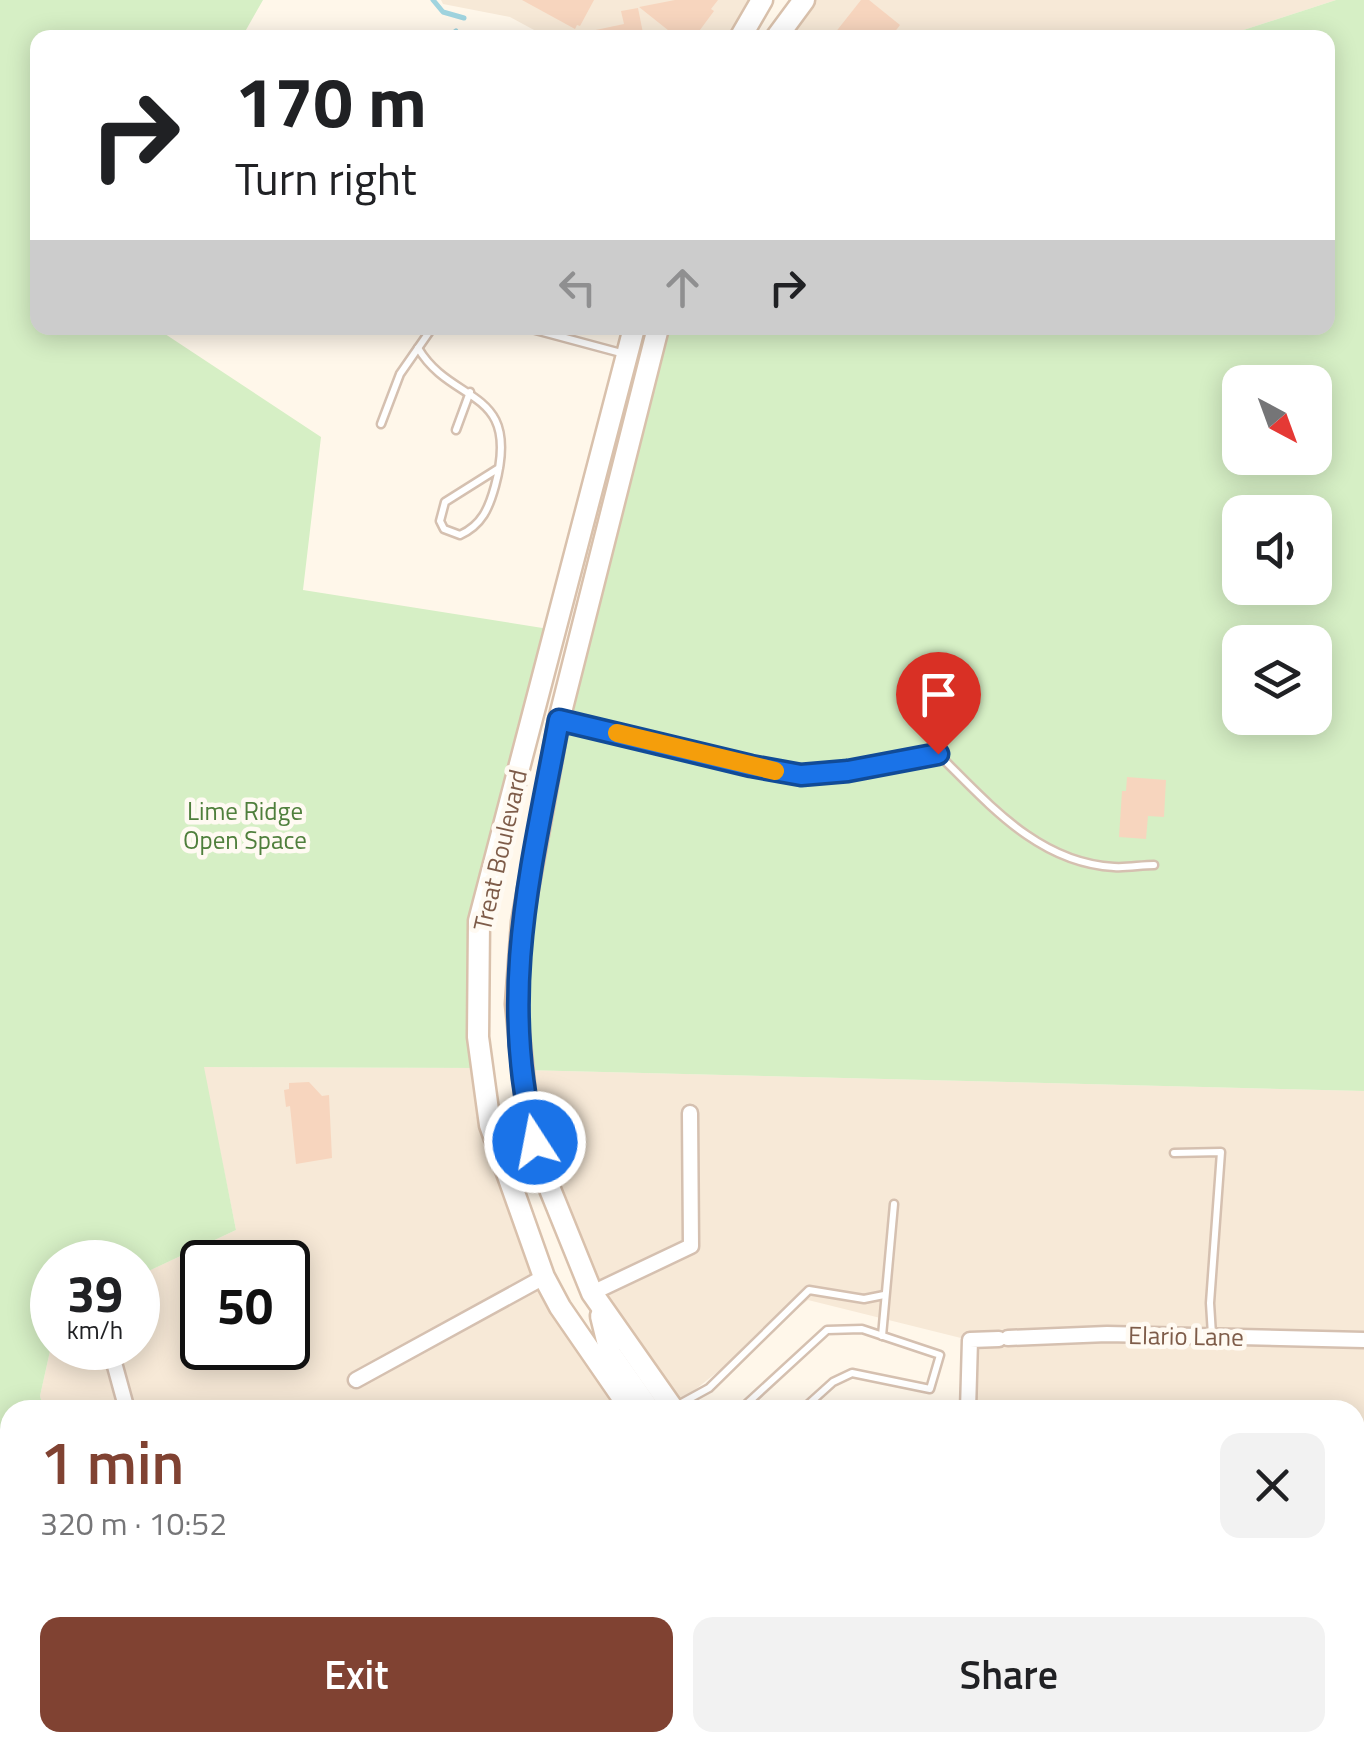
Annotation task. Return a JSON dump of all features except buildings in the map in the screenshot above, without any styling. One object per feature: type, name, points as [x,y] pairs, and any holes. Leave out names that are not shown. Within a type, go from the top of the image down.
[{"type":"main road","points":[[745,30],[762,0]]},
{"type":"main road","points":[[782,30],[804,0]]},
{"type":"main road","name":"Treat Boulevard","points":[[624,1400],[560,1308],[544,1276],[490,1125],[478,1037],[479,920],[632,335]]},
{"type":"main road","name":"Treat Boulevard","points":[[656,335],[559,720],[522,922],[516,1004],[528,1113],[539,1157],[595,1297],[667,1400]]},
{"type":"main road","points":[[595,1297],[610,1353],[643,1400]]},
{"type":"street","points":[[595,1297],[690,1246],[690,1112]]},
{"type":"street","points":[[356,1380],[544,1276]]},
{"type":"street","name":"Elario Lane","points":[[968,1400],[970,1340],[1107,1334],[1364,1340]]},
{"type":"street","points":[[116,1370],[123,1400]]},
{"type":"lane","points":[[381,424],[400,374],[427,335]]},
{"type":"lane","points":[[555,335],[627,355]]},
{"type":"lane","points":[[573,335],[574,340]]},
{"type":"lane","points":[[418,348],[429,365],[488,408],[501,448],[499,468],[484,516],[472,529],[460,534],[444,529],[440,521],[446,502],[499,468]]},
{"type":"lane","points":[[456,430],[470,392]]},
{"type":"lane","points":[[938,754],[955,693]]},
{"type":"lane","points":[[559,720],[801,775],[848,771],[938,754]]},
{"type":"lane","points":[[938,754],[998,814],[1031,839],[1066,855],[1112,867],[1154,864]]},
{"type":"lane","points":[[1174,1153],[1220,1152],[1210,1303],[1212,1337]]},
{"type":"lane","points":[[882,1336],[894,1204]]},
{"type":"lane","points":[[688,1400],[709,1388],[809,1290],[864,1299],[884,1295]]},
{"type":"lane","points":[[751,1400],[827,1330],[862,1328],[940,1355],[930,1389],[852,1373],[813,1400]]},
{"type":"shaded area","points":[[441,0],[762,0],[745,30],[534,30],[510,17],[443,4]]},
{"type":"shaded area","points":[[804,0],[1336,0],[1244,30],[782,30]]},
{"type":"shaded area","points":[[203,1067],[482,1068],[544,1277],[624,1400],[41,1400],[46,1370],[160,1370],[160,1266],[180,1256],[180,1370],[310,1370],[310,1240],[215,1240],[236,1230]]},
{"type":"shaded area","points":[[523,1070],[1364,1091],[1364,1400],[968,1400],[969,1340],[808,1300],[682,1400],[666,1400],[592,1293],[543,1172]]},
{"type":"green space","name":"Lime Ridge Open Space","points":[[0,0],[263,0],[246,30],[30,30],[30,335],[167,335],[321,437],[303,590],[555,630],[479,921],[482,1068],[204,1067],[236,1230],[215,1240],[180,1240],[180,1256],[160,1266],[160,1240],[30,1240],[30,1370],[46,1370],[41,1400],[0,1400]]},
{"type":"green space","points":[[1336,0],[1364,0],[1364,1091],[523,1070],[516,1004],[559,720],[656,335],[1335,335],[1335,30],[1244,30]]},
{"type":"waterway","points":[[433,0],[443,12],[464,18]]},
{"type":"slow traffic","points":[[617,733],[775,771]]},
{"type":"route","points":[[535,1142],[516,1004],[522,922],[559,720],[801,775],[848,771],[938,754]]}]
